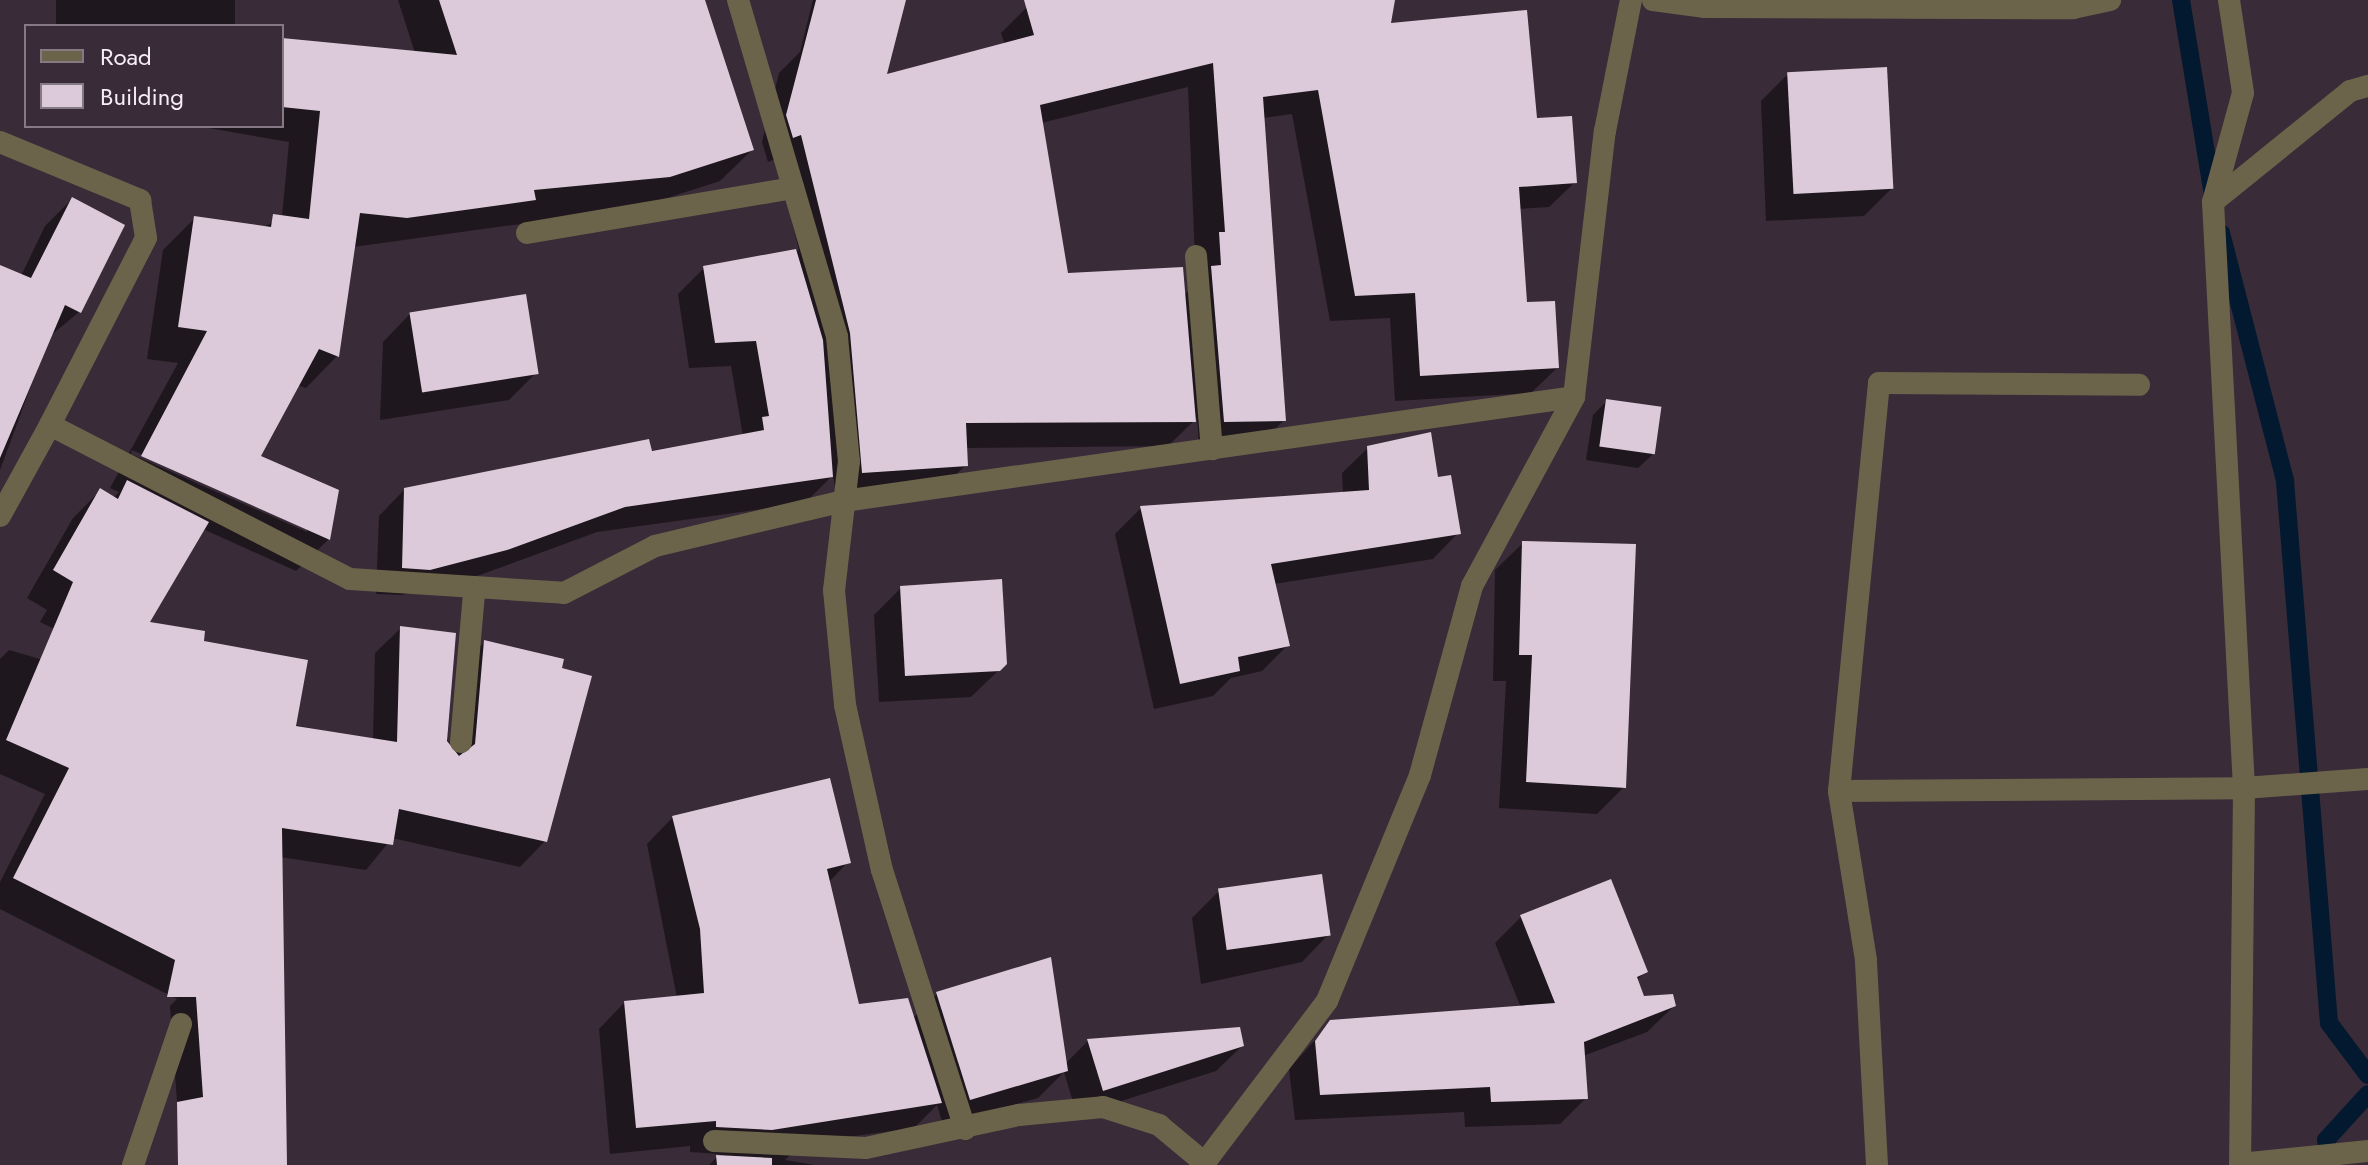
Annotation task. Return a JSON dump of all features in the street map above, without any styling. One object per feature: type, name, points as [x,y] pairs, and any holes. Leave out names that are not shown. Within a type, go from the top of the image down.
[{"type":"street","points":[[738,0],[837,337],[849,461],[834,590],[845,705],[882,870],[965,1129]]},
{"type":"street","points":[[714,1141],[866,1148],[1019,1115],[1103,1107],[1159,1125],[1202,1162],[1327,1001],[1420,775],[1472,586],[1574,397],[1605,131],[1631,0]]},
{"type":"street","points":[[1653,0],[1703,4],[2073,8],[2110,0]]},
{"type":"street","points":[[2229,0],[2243,93],[2213,202],[2244,788],[2240,1164],[2368,1151]]},
{"type":"street","points":[[2213,202],[2350,91],[2368,86]]},
{"type":"street","points":[[0,142],[140,200],[146,238],[0,516]]},
{"type":"street","points":[[527,233],[793,188]]},
{"type":"street","points":[[1196,256],[1212,449]]},
{"type":"street","points":[[1877,1165],[1866,960],[1839,791],[1879,383],[2139,385]]},
{"type":"street","points":[[50,425],[350,579],[474,592],[564,593],[655,546],[844,501],[1574,397]]},
{"type":"street","points":[[461,742],[474,592]]},
{"type":"street","points":[[1839,791],[2244,788],[2368,779]]},
{"type":"street","points":[[133,1165],[181,1024]]},
{"type":"building","points":[[439,0],[705,0],[754,150],[670,177],[534,190],[536,200],[407,218],[360,213],[339,357],[319,349],[261,456],[339,490],[330,540],[141,456],[207,331],[178,327],[194,216],[271,227],[273,214],[309,219],[320,111],[284,107],[284,38],[457,55]]},
{"type":"building","points":[[816,0],[906,0],[887,74],[1034,35],[1024,0],[1395,0],[1391,23],[1527,10],[1537,118],[1572,116],[1577,183],[1519,187],[1527,302],[1555,301],[1559,368],[1420,376],[1415,293],[1355,296],[1318,90],[1263,97],[1286,421],[1224,422],[1211,266],[1221,265],[1219,232],[1225,232],[1213,63],[1040,105],[1068,273],[1183,267],[1196,422],[966,423],[968,466],[862,473],[850,333],[801,135],[793,138],[786,115]]},
{"type":"building","points":[[1887,67],[1893,189],[1794,194],[1787,72]]},
{"type":"building","points":[[72,197],[125,225],[81,313],[65,305],[0,458],[0,265],[31,278]]},
{"type":"building","points":[[796,249],[823,340],[833,477],[625,507],[507,550],[430,570],[402,568],[404,488],[649,439],[652,451],[764,430],[762,417],[769,416],[756,341],[715,343],[703,266]]},
{"type":"building","points":[[526,294],[539,374],[422,392],[409,312]]},
{"type":"building","points":[[1606,399],[1661,407],[1655,454],[1599,447]]},
{"type":"building","points":[[1431,432],[1438,477],[1451,475],[1461,534],[1271,564],[1290,646],[1238,657],[1240,671],[1180,684],[1140,506],[1369,490],[1367,446]]},
{"type":"building","points":[[127,480],[209,522],[150,622],[205,631],[204,641],[308,660],[296,726],[397,742],[400,626],[456,633],[447,741],[459,756],[475,744],[484,640],[564,659],[562,668],[592,676],[547,842],[399,809],[393,845],[282,828],[287,1165],[178,1165],[177,1102],[203,1097],[196,997],[167,997],[175,960],[13,878],[69,768],[6,740],[73,582],[53,570],[100,488],[118,499]]},
{"type":"building","points":[[1522,541],[1636,544],[1626,788],[1526,782],[1532,655],[1519,655]]},
{"type":"building","points":[[1002,579],[1007,664],[1000,671],[905,676],[900,586]]},
{"type":"building","points":[[830,778],[851,863],[827,869],[859,1004],[908,998],[942,1103],[772,1130],[716,1127],[716,1121],[636,1128],[624,1001],[704,993],[700,929],[672,816]]},
{"type":"building","points":[[1322,874],[1331,935],[1227,950],[1218,889]]},
{"type":"building","points":[[1611,879],[1648,972],[1637,977],[1644,996],[1673,994],[1676,1006],[1584,1042],[1588,1099],[1491,1102],[1490,1087],[1320,1095],[1315,1041],[1330,1020],[1555,1003],[1520,915]]},
{"type":"building","points":[[1051,957],[1068,1071],[970,1100],[936,992]]},
{"type":"building","points":[[1240,1027],[1244,1046],[1103,1091],[1087,1039]]},
{"type":"building","points":[[716,1155],[772,1158],[772,1165],[717,1165]]},
{"type":"waterway","points":[[2181,0],[2213,196]]},
{"type":"waterway","points":[[2221,233],[2285,481],[2329,1023],[2368,1075]]},
{"type":"waterway","points":[[2330,1165],[2326,1140],[2368,1094]]}]
